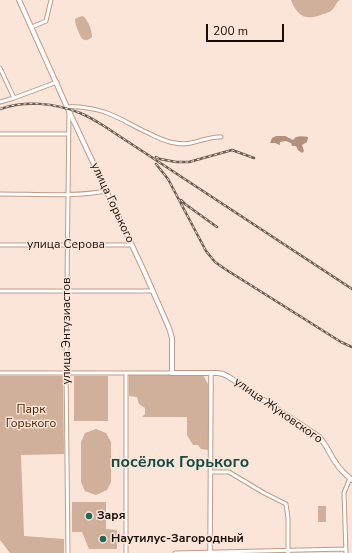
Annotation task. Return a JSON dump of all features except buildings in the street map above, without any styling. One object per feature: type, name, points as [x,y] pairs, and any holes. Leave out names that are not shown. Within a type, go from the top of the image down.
[{"type":"main road","name":"улица Горького","points":[[19,0],[169,328],[172,338],[172,373]]},
{"type":"main road","points":[[172,373],[211,373]]},
{"type":"main road","name":"улица Жуковского","points":[[211,373],[223,374],[229,377],[318,436],[326,445],[335,463],[351,479]]},
{"type":"street","points":[[32,27],[46,21],[51,0]]},
{"type":"street","points":[[0,68],[14,98]]},
{"type":"street","points":[[0,102],[57,82]]},
{"type":"street","points":[[68,108],[96,110],[108,113],[153,135],[176,144],[186,144],[212,137],[221,137]]},
{"type":"street","name":"улица Энтузиастов","points":[[68,108],[66,373],[68,553]]},
{"type":"street","points":[[0,134],[68,134]]},
{"type":"street","points":[[0,194],[68,194],[107,191]]},
{"type":"street","name":"улица Серова","points":[[0,245],[132,245]]},
{"type":"street","points":[[0,291],[152,291]]},
{"type":"street","points":[[0,373],[172,373]]},
{"type":"street","points":[[126,373],[126,553]]},
{"type":"street","points":[[210,552],[211,373]]},
{"type":"street","points":[[211,472],[229,472],[286,504],[288,518],[288,551]]},
{"type":"street","points":[[346,553],[344,493],[351,479]]},
{"type":"street","points":[[175,553],[345,549]]},
{"type":"green space","points":[[291,0],[340,0],[330,12],[315,17],[306,17],[296,10]]},
{"type":"green space","points":[[83,16],[88,23],[92,34],[90,39],[86,40],[84,40],[80,35],[75,21],[75,19]]},
{"type":"green space","points":[[129,375],[203,375],[208,384],[208,450],[201,449],[198,445],[193,445],[187,435],[187,417],[142,417],[145,414],[145,408],[139,404],[137,397],[129,396]]},
{"type":"green space","name":"Парк Горького","points":[[0,376],[63,376],[64,454],[21,455],[24,536],[64,539],[64,553],[10,553],[0,540]]},
{"type":"green space","points":[[74,376],[108,376],[108,421],[74,421]]},
{"type":"green space","points":[[96,429],[106,433],[111,442],[111,482],[107,490],[96,495],[85,491],[81,482],[81,442],[85,433]]},
{"type":"green space","name":"Заря","points":[[72,502],[106,502],[106,529],[117,530],[117,549],[89,549],[82,532],[72,532]]},
{"type":"green space","points":[[318,506],[326,506],[326,522],[318,522]]},
{"type":"shaded area","points":[[276,136],[285,136],[293,140],[294,138],[301,136],[308,137],[307,142],[302,145],[304,151],[302,153],[296,146],[292,146],[291,143],[286,141],[280,142],[280,145],[270,143],[272,138]]},
{"type":"railway","points":[[0,109],[20,104],[40,104],[60,107],[89,117],[352,289]]},
{"type":"railway","points":[[156,157],[176,162],[189,162],[232,150],[254,158]]},
{"type":"railway","points":[[156,164],[168,179],[206,251],[215,262],[341,342],[352,347]]},
{"type":"railway","points":[[181,200],[217,227]]},
{"type":"place","name":"Заря","points":[[89,516]]},
{"type":"place","name":"Наутилус-Загородный","points":[[103,539]]},
{"type":"district","name":"посёлок Горького","points":[[180,463]]}]
